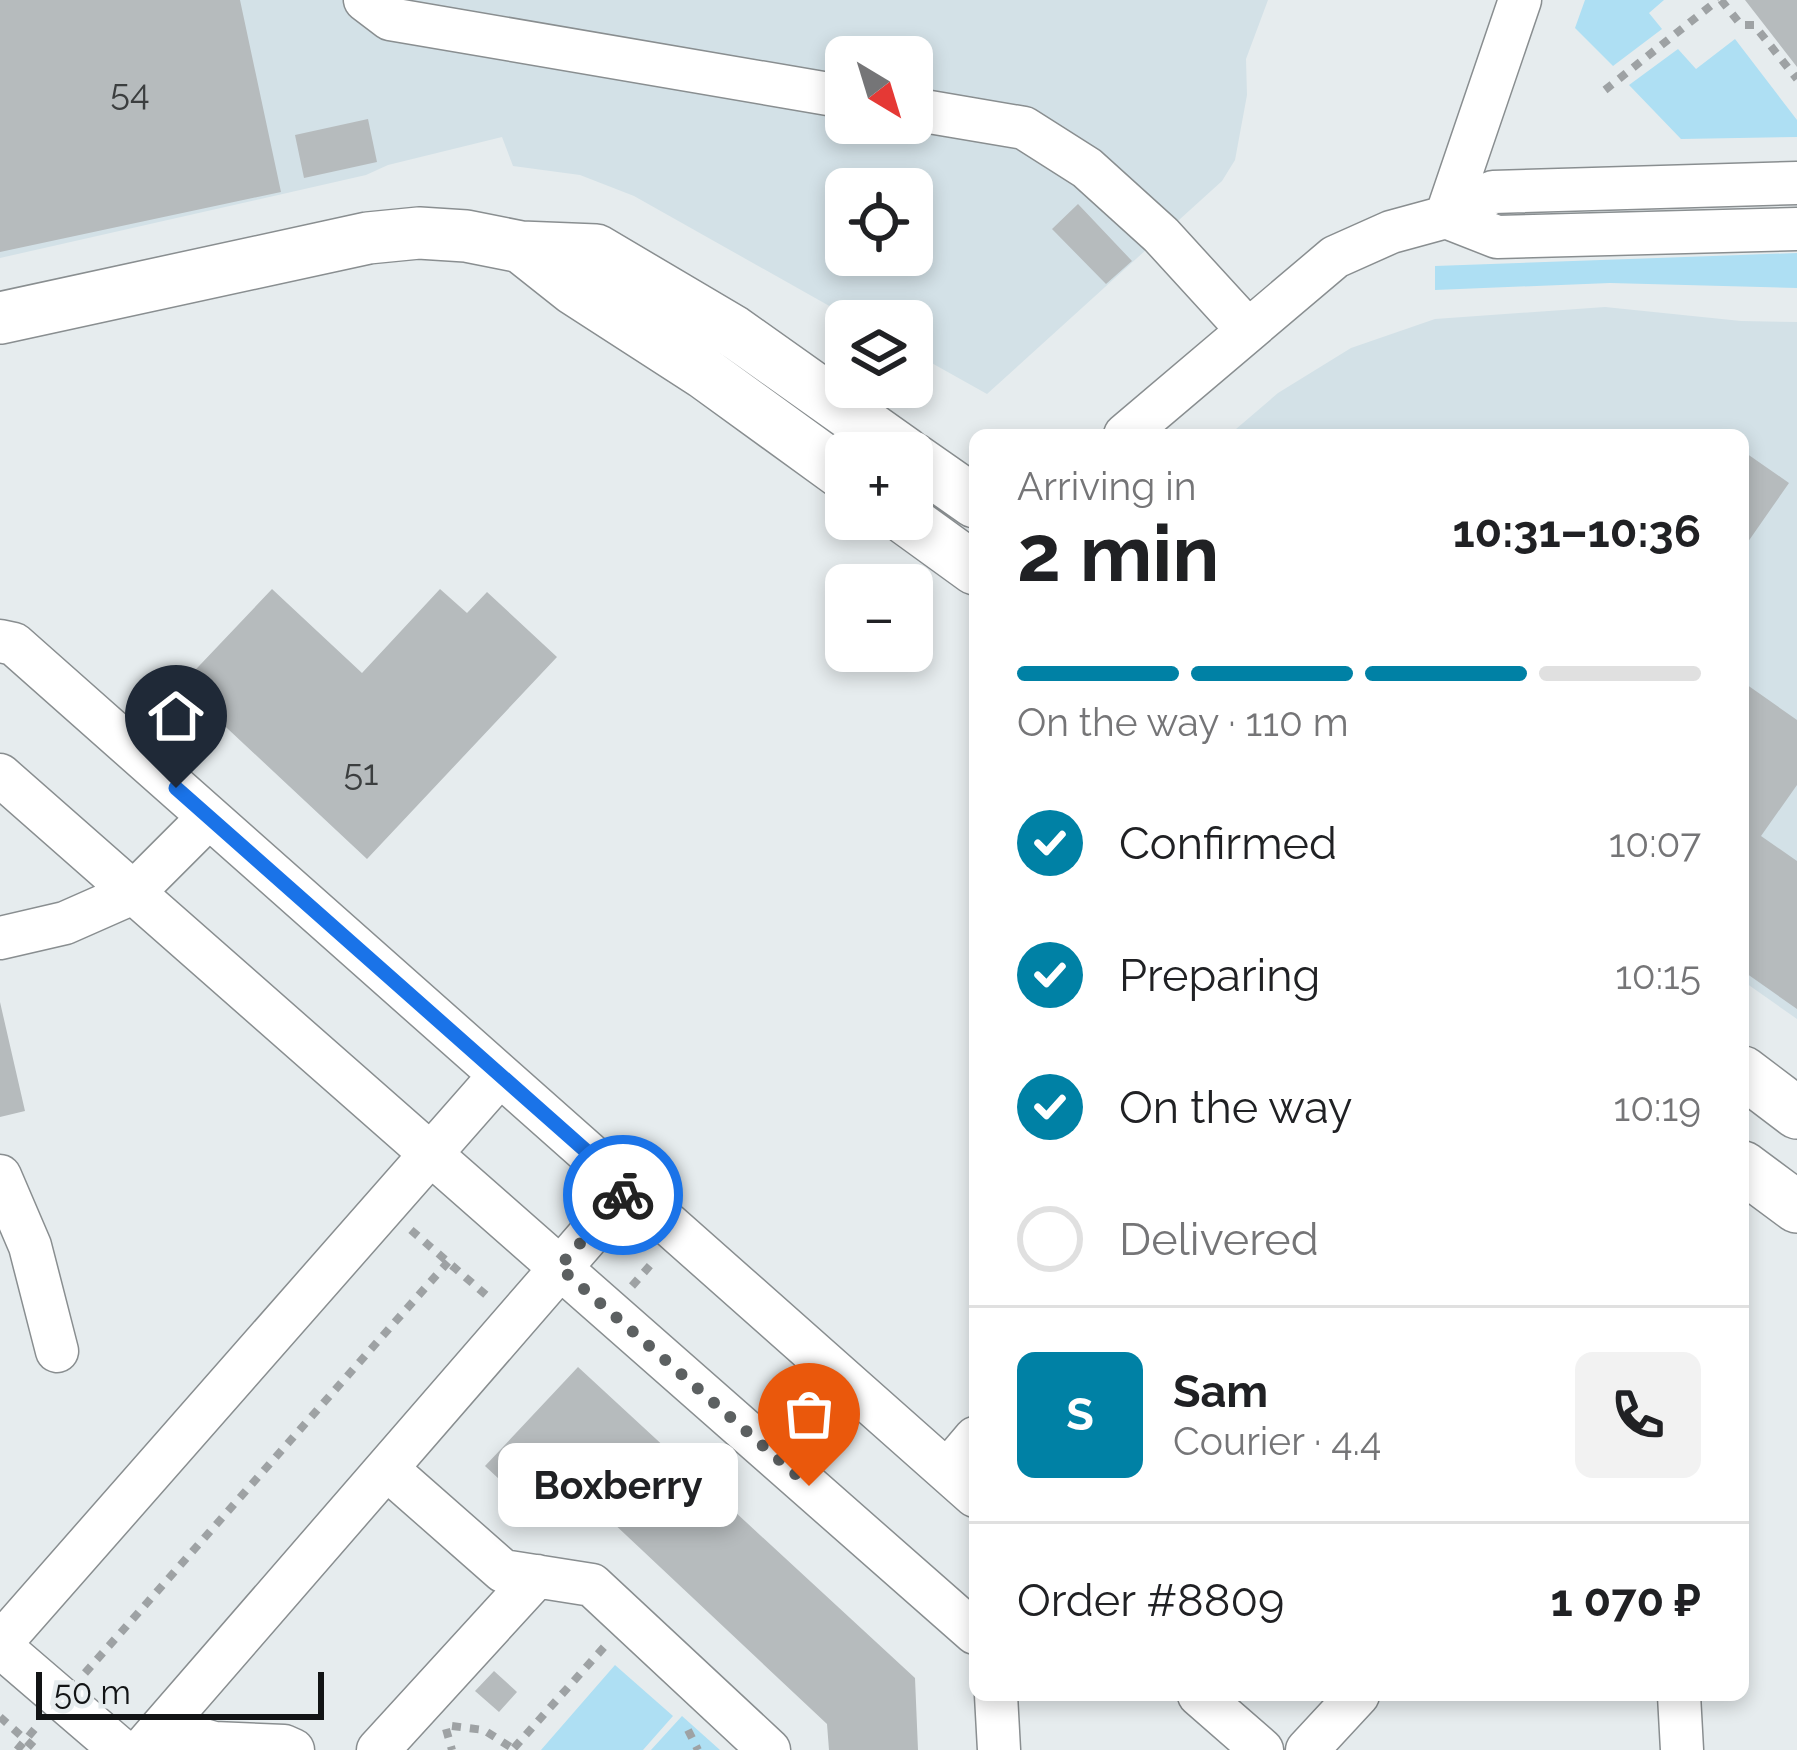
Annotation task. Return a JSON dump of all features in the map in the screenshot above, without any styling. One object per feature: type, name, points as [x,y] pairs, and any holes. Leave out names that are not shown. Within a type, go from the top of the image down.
[{"type":"main road","points":[[0,319],[368,238],[419,233],[521,247],[596,250],[733,331],[876,432]]},
{"type":"main road","points":[[521,247],[574,290],[685,360],[825,461]]},
{"type":"main road","points":[[933,472],[969,498]]},
{"type":"main road","points":[[933,539],[969,565]]},
{"type":"main road","points":[[1749,1077],[1797,1113]]},
{"type":"main road","points":[[1749,1171],[1797,1207]]},
{"type":"street","points":[[365,0],[390,19],[825,94]]},
{"type":"street","points":[[1446,217],[1520,0]]},
{"type":"street","points":[[933,113],[1024,128],[1087,168],[1161,235],[1247,328]]},
{"type":"street","points":[[1132,429],[1335,257],[1391,232],[1446,217],[1493,192],[1797,183]]},
{"type":"street","points":[[1446,217],[1497,237],[1797,229]]},
{"type":"street","points":[[0,641],[14,644],[961,1484]]},
{"type":"street","points":[[0,775],[969,1628]]},
{"type":"street","points":[[0,938],[64,923],[134,893],[209,817]]},
{"type":"street","points":[[121,1750],[0,1645],[500,1075]]},
{"type":"street","points":[[0,1176],[30,1246],[57,1351]]},
{"type":"street","points":[[152,1739],[629,1189]]},
{"type":"street","points":[[387,1468],[503,1571],[592,1585],[769,1750]]},
{"type":"street","points":[[378,1750],[537,1576]]},
{"type":"street","points":[[996,1701],[999,1750]]},
{"type":"street","points":[[1206,1701],[1262,1750]]},
{"type":"street","points":[[1307,1750],[1352,1701]]},
{"type":"street","points":[[1679,1701],[1682,1750]]},
{"type":"street","points":[[152,1739],[293,1750]]},
{"type":"path","points":[[1605,90],[1719,0],[1741,25],[1754,25],[1797,79]]},
{"type":"path","points":[[385,1206],[514,1320]]},
{"type":"path","points":[[610,1312],[678,1233]]},
{"type":"path","points":[[16,1750],[448,1262]]},
{"type":"path","points":[[445,1725],[484,1730],[515,1749],[628,1619]]},
{"type":"path","points":[[0,1717],[37,1750]]},
{"type":"shaded area","points":[[0,0],[1268,0],[1246,59],[1247,95],[1235,160],[1222,181],[987,394],[933,364],[933,300],[825,304],[634,196],[580,175],[513,166],[502,137],[388,165],[366,175],[0,258]]},
{"type":"shaded area","points":[[1585,0],[1664,0],[1649,13],[1662,29],[1613,66],[1575,28]]},
{"type":"shaded area","points":[[1735,39],[1797,120],[1797,137],[1681,139],[1629,85],[1678,49],[1696,69]]},
{"type":"shaded area","points":[[1797,253],[1797,288],[1610,283],[1435,290],[1435,266]]},
{"type":"shaded area","points":[[1605,307],[1797,322],[1797,1019],[1749,985],[1749,429],[1236,429],[1278,393],[1351,348],[1435,319]]},
{"type":"shaded area","points":[[615,1665],[673,1716],[643,1750],[541,1750]]},
{"type":"shaded area","points":[[682,1716],[720,1750],[651,1750]]},
{"type":"building","points":[[0,0],[240,0],[281,192],[0,252]]},
{"type":"building","points":[[1745,0],[1797,0],[1797,67]]},
{"type":"building","points":[[368,119],[377,162],[304,178],[295,135]]},
{"type":"building","points":[[1078,204],[1132,261],[1106,284],[1052,229]]},
{"type":"building","points":[[1749,455],[1789,483],[1749,540]]},
{"type":"building","points":[[272,589],[362,673],[440,589],[467,613],[487,592],[557,657],[367,859],[181,685]]},
{"type":"building","points":[[1749,686],[1797,720],[1797,785],[1761,836],[1797,861],[1797,1009],[1749,975]]},
{"type":"building","points":[[0,1002],[25,1111],[0,1117]]},
{"type":"building","points":[[578,1367],[915,1678],[918,1750],[829,1750],[827,1724],[560,1473],[529,1507],[485,1466]]},
{"type":"building","points":[[494,1671],[517,1692],[499,1712],[475,1691]]},
{"type":"way so far","points":[[623,1195],[559,1267],[809,1486]]},
{"type":"place","name":"Boxberry","points":[[809,1486]]},
{"type":"route","points":[[176,788],[629,1189],[623,1195]]}]
